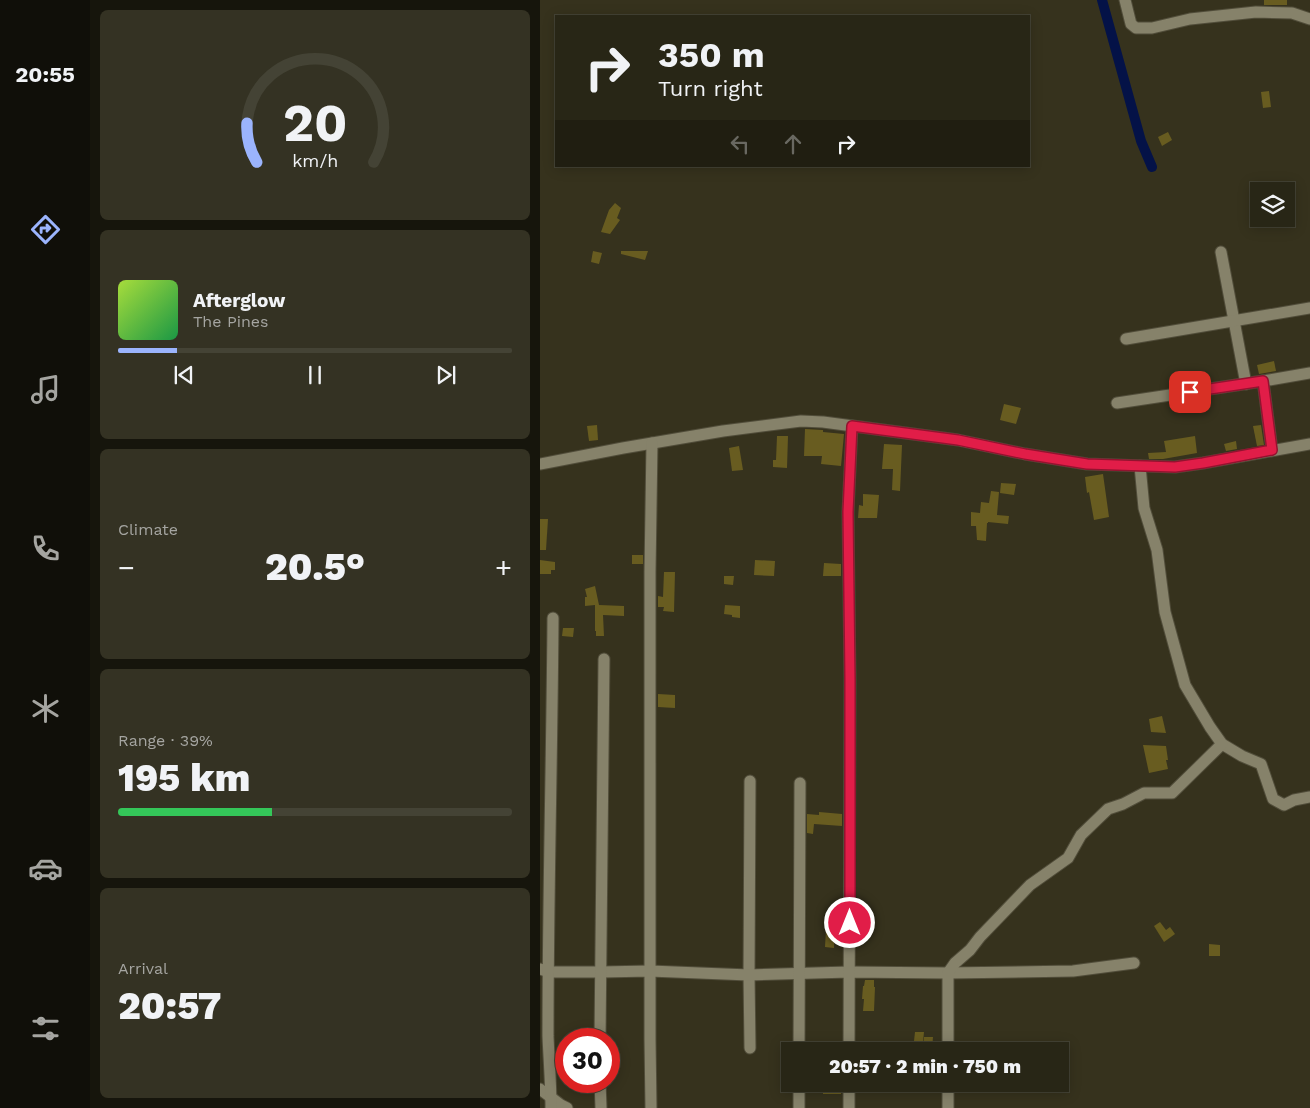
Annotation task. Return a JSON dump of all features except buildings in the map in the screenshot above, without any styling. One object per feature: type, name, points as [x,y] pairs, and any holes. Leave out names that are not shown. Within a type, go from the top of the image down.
[{"type":"street","points":[[1125,0],[1130,24],[1136,28],[1152,28],[1190,18],[1256,12],[1292,13],[1310,19]]},
{"type":"street","points":[[1221,252],[1246,384]]},
{"type":"street","points":[[1126,339],[1310,308]]},
{"type":"street","points":[[1117,403],[1310,373]]},
{"type":"street","points":[[1263,381],[1272,450]]},
{"type":"street","points":[[540,464],[723,431],[801,421],[958,440],[1025,454],[1087,464],[1175,467],[1310,444]]},
{"type":"street","points":[[849,1042],[850,679],[848,512],[852,426]]},
{"type":"street","points":[[651,1108],[650,572],[652,443]]},
{"type":"street","points":[[1140,466],[1144,508],[1157,550],[1165,612],[1185,685],[1222,744],[1242,756],[1261,764],[1273,799],[1284,805],[1310,796]]},
{"type":"street","points":[[551,1102],[544,970],[552,749],[553,618]]},
{"type":"street","points":[[600,1028],[604,659]]},
{"type":"street","points":[[948,1042],[948,973],[955,963],[970,950],[1030,885],[1068,858],[1081,835],[1108,809],[1144,794],[1172,793],[1222,744]]},
{"type":"street","points":[[750,781],[750,1048]]},
{"type":"street","points":[[799,1042],[800,783]]},
{"type":"street","points":[[544,970],[650,971],[749,975],[849,972],[948,973],[1073,971],[1134,963]]},
{"type":"street","points":[[540,1089],[551,1102],[566,1108]]},
{"type":"street","points":[[799,1092],[799,1108]]},
{"type":"street","points":[[849,1092],[849,1108]]},
{"type":"street","points":[[948,1092],[948,1108]]},
{"type":"street","points":[[600,1093],[601,1108]]},
{"type":"waterway","points":[[1102,0],[1141,141],[1152,167]]},
{"type":"route","points":[[850,923],[848,512],[852,426],[958,440],[1025,454],[1087,464],[1175,467],[1272,450],[1263,381],[1190,392]]}]
